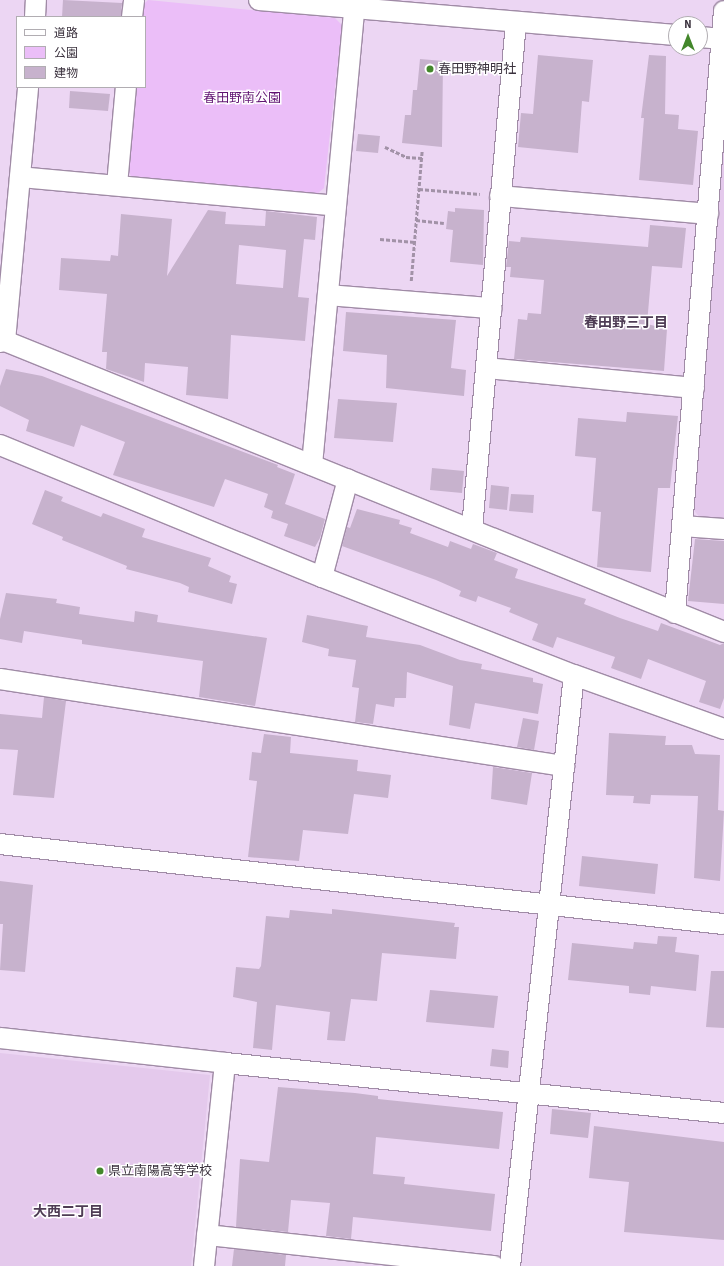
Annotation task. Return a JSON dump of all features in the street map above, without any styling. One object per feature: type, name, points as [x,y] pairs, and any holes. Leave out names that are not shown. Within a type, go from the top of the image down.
[{"type":"street","points":[[34,16],[36,0]]},
{"type":"street","points":[[132,16],[134,0]]},
{"type":"street","points":[[259,0],[354,8],[450,8],[516,22],[668,34]]},
{"type":"street","points":[[312,465],[354,8]]},
{"type":"street","points":[[675,613],[724,11]]},
{"type":"street","points":[[472,529],[516,22]]},
{"type":"street","points":[[708,38],[722,39]]},
{"type":"street","points":[[28,88],[3,342],[472,529],[724,632]]},
{"type":"street","points":[[117,185],[126,88]]},
{"type":"street","points":[[20,177],[336,206]]},
{"type":"street","points":[[500,196],[708,214]]},
{"type":"street","points":[[328,295],[491,308]]},
{"type":"street","points":[[486,368],[694,388]]},
{"type":"street","points":[[0,445],[322,578],[574,675],[724,729]]},
{"type":"street","points":[[322,578],[348,480]]},
{"type":"street","points":[[682,526],[724,529]]},
{"type":"street","points":[[510,1266],[574,675]]},
{"type":"street","points":[[0,679],[564,766]]},
{"type":"street","points":[[0,844],[549,903],[724,924]]},
{"type":"street","points":[[0,1038],[724,1113]]},
{"type":"street","points":[[204,1266],[225,1062]]},
{"type":"street","points":[[207,1236],[494,1266]]},
{"type":"path","points":[[385,147],[406,157],[422,158]]},
{"type":"path","points":[[410,302],[422,150]]},
{"type":"path","points":[[419,189],[500,196]]},
{"type":"path","points":[[416,220],[444,223]]},
{"type":"path","points":[[380,239],[415,242]]},
{"type":"shaded area","points":[[724,132],[724,520],[700,518],[693,509]]},
{"type":"shaded area","name":"県立南陽高等学校","points":[[0,1053],[210,1075],[191,1266],[0,1266]]},
{"type":"green space","name":"春田野南公園","points":[[148,0],[335,18],[342,25],[324,188],[317,194],[131,176],[126,168],[133,88],[146,88],[146,16],[139,16],[140,8]]},
{"type":"building","points":[[63,0],[122,3],[121,16],[62,16]]},
{"type":"building","points":[[538,55],[593,60],[589,102],[582,101],[578,153],[518,147],[521,113],[533,114]]},
{"type":"building","points":[[649,55],[666,56],[665,114],[679,115],[678,129],[698,131],[693,185],[639,180],[644,118],[641,118]]},
{"type":"building","points":[[420,59],[443,61],[442,147],[402,143],[405,115],[411,115],[413,90],[417,90]]},
{"type":"building","points":[[70,91],[110,94],[108,111],[69,108]]},
{"type":"building","points":[[358,134],[380,136],[378,153],[356,151]]},
{"type":"building","points":[[455,208],[484,210],[483,265],[450,262],[453,230],[446,229],[448,211],[455,212]]},
{"type":"building","points":[[208,210],[226,212],[225,224],[265,226],[266,211],[317,217],[315,240],[304,239],[298,297],[309,298],[305,341],[231,335],[228,399],[186,395],[188,367],[145,363],[144,382],[106,369],[107,352],[102,352],[107,294],[59,290],[61,258],[110,261],[111,255],[118,256],[121,214],[172,219],[167,276]],"holes":[[[239,245],[286,250],[283,288],[236,284]]]},
{"type":"building","points":[[650,225],[686,228],[682,268],[652,266],[647,324],[667,329],[664,371],[514,359],[518,319],[527,320],[528,313],[541,314],[544,280],[510,277],[511,267],[506,267],[509,241],[520,242],[521,237],[648,247]]},
{"type":"building","points":[[346,312],[456,320],[451,368],[466,370],[464,396],[386,388],[387,355],[343,351]]},
{"type":"building","points":[[6,369],[42,376],[278,465],[277,467],[295,474],[285,504],[325,519],[320,538],[315,547],[284,536],[288,524],[271,518],[273,511],[264,507],[268,494],[225,479],[214,507],[113,475],[125,442],[81,425],[74,447],[26,431],[29,420],[0,406],[0,386]]},
{"type":"building","points":[[338,399],[397,403],[393,442],[334,438]]},
{"type":"building","points":[[627,412],[678,416],[670,488],[658,488],[651,572],[597,567],[601,512],[592,511],[596,458],[575,456],[578,418],[626,422]]},
{"type":"building","points":[[432,468],[464,471],[462,493],[430,490]]},
{"type":"building","points":[[491,485],[509,487],[507,510],[489,508]]},
{"type":"building","points":[[45,490],[63,497],[61,501],[101,517],[103,513],[145,529],[142,537],[211,558],[208,566],[231,576],[229,582],[237,584],[232,604],[188,592],[189,587],[180,583],[126,569],[127,566],[62,540],[63,537],[32,524]]},
{"type":"building","points":[[511,494],[534,495],[533,513],[509,511]]},
{"type":"building","points":[[357,509],[400,520],[399,524],[412,528],[410,533],[448,547],[450,541],[471,549],[473,544],[497,553],[494,560],[518,569],[515,578],[586,599],[584,604],[620,618],[658,631],[661,623],[720,645],[724,643],[724,698],[720,709],[699,702],[706,681],[648,659],[641,679],[611,668],[615,657],[557,637],[553,648],[532,640],[538,624],[509,612],[511,608],[478,596],[476,602],[459,596],[461,591],[436,580],[342,546],[347,527],[350,528]]},
{"type":"building","points":[[695,539],[724,541],[724,604],[688,601]]},
{"type":"building","points":[[6,593],[57,599],[56,603],[80,607],[79,614],[134,622],[135,611],[158,615],[157,622],[267,638],[255,706],[199,697],[203,661],[82,644],[82,640],[24,631],[22,643],[0,639],[0,619]]},
{"type":"building","points":[[307,615],[368,626],[366,637],[420,645],[460,660],[482,664],[481,669],[533,678],[533,682],[543,684],[538,714],[475,703],[470,729],[449,725],[453,686],[407,672],[406,698],[395,698],[394,707],[376,704],[373,724],[355,722],[359,688],[352,687],[356,660],[328,656],[329,649],[302,642]]},
{"type":"building","points":[[44,697],[66,701],[54,798],[13,795],[18,750],[0,749],[0,714],[42,718]]},
{"type":"building","points":[[523,718],[539,721],[534,750],[517,747]]},
{"type":"building","points":[[609,733],[666,736],[665,745],[692,745],[695,754],[720,755],[718,810],[724,811],[720,881],[694,878],[698,796],[651,795],[650,804],[633,803],[634,796],[606,795]]},
{"type":"building","points":[[264,734],[291,737],[290,753],[358,760],[357,771],[391,775],[388,798],[354,794],[348,834],[303,830],[299,861],[248,857],[257,781],[249,780],[252,752],[261,753]]},
{"type":"building","points":[[493,767],[532,773],[527,805],[491,799]]},
{"type":"building","points":[[582,856],[658,864],[655,894],[579,886]]},
{"type":"building","points":[[0,881],[33,885],[25,972],[0,970],[3,924],[0,924]]},
{"type":"building","points":[[332,909],[455,923],[454,927],[459,927],[456,959],[382,953],[377,1001],[351,999],[345,1041],[327,1040],[330,1012],[276,1005],[272,1050],[253,1048],[257,1002],[233,997],[236,967],[259,969],[261,966],[266,916],[289,918],[290,910],[332,914]]},
{"type":"building","points":[[658,936],[677,937],[675,952],[699,955],[696,991],[651,986],[650,995],[629,993],[629,986],[568,980],[572,943],[633,949],[634,942],[657,944]]},
{"type":"building","points":[[711,971],[724,971],[724,1028],[706,1027]]},
{"type":"building","points":[[430,990],[498,996],[494,1028],[426,1022]]},
{"type":"building","points":[[492,1049],[509,1051],[508,1068],[490,1066]]},
{"type":"building","points":[[278,1087],[355,1093],[378,1096],[378,1099],[503,1112],[499,1149],[376,1137],[373,1174],[405,1177],[404,1184],[495,1194],[491,1231],[353,1217],[351,1239],[326,1236],[330,1203],[291,1200],[288,1232],[236,1227],[240,1159],[269,1162]]},
{"type":"building","points":[[552,1109],[591,1113],[588,1138],[550,1134]]},
{"type":"building","points":[[594,1126],[724,1142],[724,1240],[624,1232],[629,1182],[589,1178]]},
{"type":"building","points":[[234,1249],[286,1255],[285,1266],[232,1266]]},
{"type":"place","name":"春田野神明社","points":[[430,69]]},
{"type":"place","name":"県立南陽高等学校","points":[[100,1171]]},
{"type":"district","name":"春田野三丁目","points":[[626,323]]},
{"type":"district","name":"大西二丁目","points":[[68,1212]]}]
